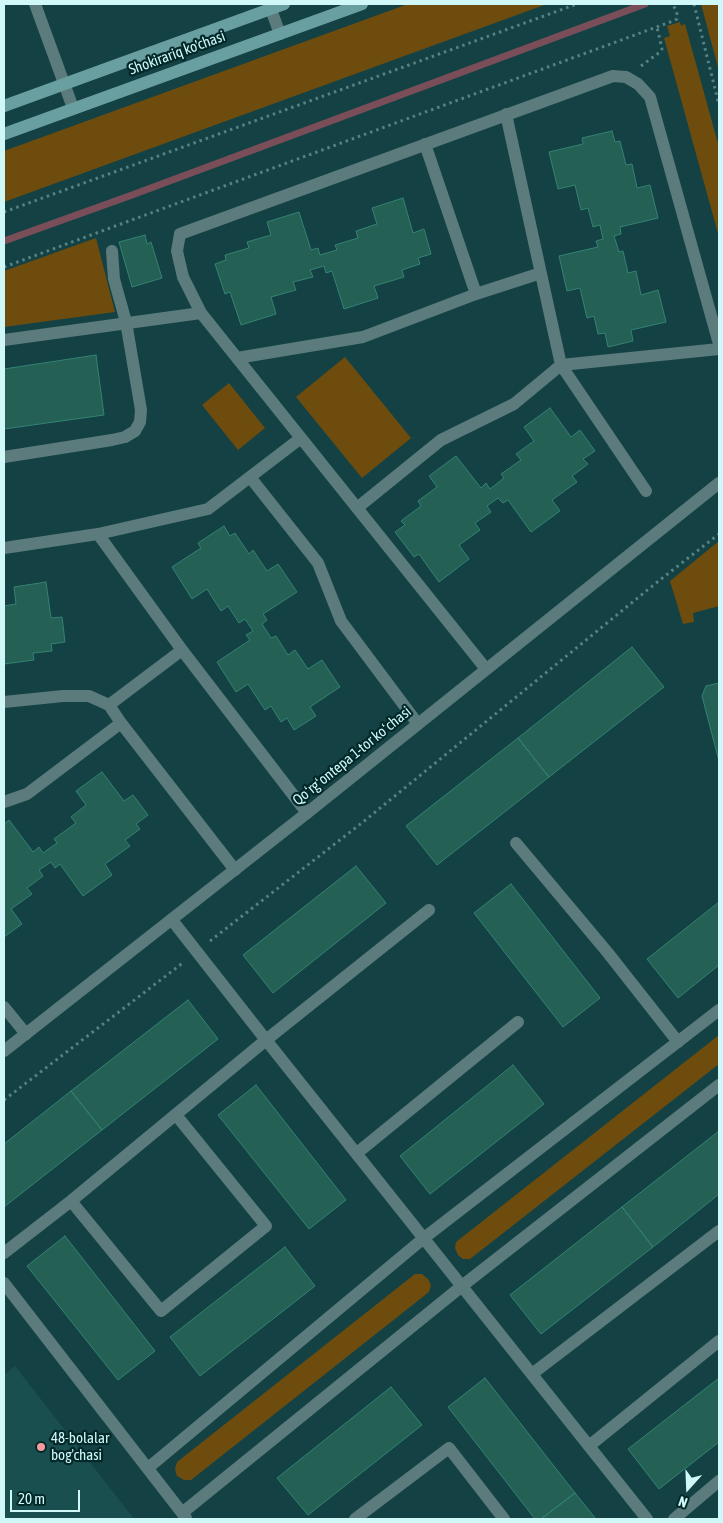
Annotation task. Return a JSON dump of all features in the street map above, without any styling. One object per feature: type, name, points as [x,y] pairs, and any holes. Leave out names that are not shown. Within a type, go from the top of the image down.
[{"type":"main road","name":"Shokirariq ko'chasi","points":[[4,106],[270,6],[284,4]]},
{"type":"main road","name":"Shokirariq ko'chasi","points":[[4,134],[362,4]]},
{"type":"street","points":[[35,4],[73,108]]},
{"type":"street","points":[[270,6],[280,34]]},
{"type":"street","points":[[486,669],[201,313],[183,276],[177,251],[180,234],[613,76],[626,77],[638,84],[650,98],[719,344]]},
{"type":"street","points":[[506,114],[561,365],[646,491]]},
{"type":"street","points":[[425,144],[476,294]]},
{"type":"street","points":[[4,457],[125,437],[134,431],[140,422],[141,410],[126,322],[114,279],[112,251]]},
{"type":"street","points":[[237,358],[363,338],[476,294],[541,273]]},
{"type":"street","points":[[4,340],[201,313]]},
{"type":"street","points":[[357,508],[441,440],[514,404],[561,365],[719,349]]},
{"type":"street","points":[[4,548],[98,534],[208,509],[301,438]]},
{"type":"street","points":[[250,477],[318,563],[341,621],[418,724]]},
{"type":"street","name":"Qoʻrgʻontepa 1-tor koʻchasi","points":[[4,1051],[307,813],[719,483]]},
{"type":"street","points":[[98,534],[182,650],[307,813]]},
{"type":"street","points":[[108,705],[182,650]]},
{"type":"street","points":[[4,702],[62,696],[88,696],[108,705],[235,870]]},
{"type":"street","points":[[4,802],[27,794],[120,722]]},
{"type":"street","points":[[516,843],[608,953],[678,1042]]},
{"type":"street","points":[[4,1253],[71,1201],[266,1040],[429,910]]},
{"type":"street","points":[[172,920],[647,1519]]},
{"type":"street","points":[[4,1007],[26,1034]]},
{"type":"street","points":[[148,1468],[424,1238],[719,1010]]},
{"type":"street","points":[[357,1153],[518,1022]]},
{"type":"street","points":[[4,1283],[185,1516],[462,1286],[719,1085]]},
{"type":"street","points":[[71,1201],[161,1311],[266,1226],[176,1114]]},
{"type":"street","points":[[532,1374],[719,1231]]},
{"type":"street","points":[[589,1446],[719,1340]]},
{"type":"street","points":[[355,1519],[449,1448],[504,1519]]},
{"type":"street","points":[[674,1519],[719,1481]]},
{"type":"path","points":[[4,212],[577,4]]},
{"type":"path","points":[[4,267],[677,19],[673,4]]},
{"type":"path","points":[[694,4],[719,105]]},
{"type":"path","points":[[626,77],[662,49],[656,27]]},
{"type":"path","points":[[4,1100],[363,822],[719,534]]},
{"type":"shaded area","points":[[408,4],[547,4],[4,202],[4,151]]},
{"type":"shaded area","points":[[701,4],[719,4],[719,71]]},
{"type":"shaded area","points":[[680,22],[681,26],[685,24],[719,147],[719,237],[664,38],[670,36],[667,26]]},
{"type":"shaded area","points":[[96,238],[115,312],[4,327],[4,271]]},
{"type":"shaded area","points":[[345,357],[411,438],[362,478],[296,397]]},
{"type":"shaded area","points":[[229,383],[265,428],[238,450],[202,405]]},
{"type":"shaded area","points":[[719,541],[719,606],[693,613],[694,622],[683,624],[670,581]]},
{"type":"shaded area","points":[[719,1035],[719,1064],[470,1259],[463,1259],[458,1255],[455,1248],[456,1242]]},
{"type":"shaded area","points":[[415,1274],[422,1274],[428,1279],[431,1285],[429,1292],[191,1480],[184,1480],[177,1476],[175,1469],[177,1462]]},
{"type":"shaded area","name":"48-bolalar bog'chasi","points":[[15,1366],[134,1519],[4,1519],[4,1375]]},
{"type":"building","points":[[612,131],[615,142],[620,141],[626,165],[632,164],[637,188],[650,185],[658,218],[620,227],[621,234],[614,236],[619,252],[623,251],[628,273],[636,271],[641,295],[658,290],[666,322],[631,330],[633,341],[608,347],[605,333],[598,334],[594,316],[587,318],[580,288],[567,291],[559,256],[598,247],[596,241],[603,239],[600,225],[593,227],[588,208],[581,210],[575,185],[558,189],[549,152],[583,144],[582,138]]},
{"type":"building","points":[[403,198],[413,233],[424,229],[431,254],[418,258],[420,264],[402,270],[404,277],[374,286],[378,298],[344,309],[332,271],[326,273],[324,266],[310,270],[313,277],[293,282],[296,290],[271,297],[276,314],[241,325],[230,292],[225,294],[215,264],[226,260],[225,255],[249,248],[247,242],[271,235],[267,222],[299,212],[311,250],[318,248],[320,255],[337,250],[335,245],[358,238],[356,231],[377,224],[372,208]]},
{"type":"building","points":[[145,235],[147,244],[151,242],[162,278],[132,287],[119,242]]},
{"type":"building","points":[[96,355],[104,415],[4,429],[4,369]]},
{"type":"building","points":[[550,408],[571,437],[580,430],[595,451],[583,459],[588,464],[572,476],[577,482],[552,500],[560,511],[531,532],[508,500],[503,503],[498,498],[487,506],[491,512],[475,523],[480,530],[459,545],[469,559],[439,582],[419,554],[414,557],[395,532],[405,525],[401,521],[421,506],[418,501],[437,487],[429,476],[456,456],[481,488],[486,483],[490,489],[504,478],[501,474],[521,460],[516,454],[534,441],[524,427]]},
{"type":"building","points":[[224,526],[230,536],[235,533],[249,554],[253,550],[267,571],[278,564],[297,592],[263,614],[267,620],[262,624],[271,638],[276,636],[288,655],[295,650],[308,669],[322,660],[340,687],[310,707],[316,716],[294,730],[287,718],[281,722],[271,706],[265,710],[248,684],[236,692],[217,662],[250,640],[246,635],[253,631],[245,619],[239,623],[228,606],[221,611],[207,589],[192,599],[172,567],[201,548],[198,543]]},
{"type":"building","points":[[46,582],[51,618],[62,617],[65,642],[51,644],[52,651],[33,653],[34,660],[4,664],[4,606],[16,604],[14,587]]},
{"type":"building","points":[[632,647],[664,687],[549,777],[518,738]]},
{"type":"building","points":[[719,683],[719,761],[702,696],[706,686]]},
{"type":"building","points":[[518,738],[549,777],[437,865],[406,826]]},
{"type":"building","points":[[102,772],[124,801],[133,795],[148,815],[136,824],[140,829],[125,840],[130,846],[105,864],[112,875],[83,896],[60,864],[55,868],[51,862],[39,870],[43,876],[27,888],[32,894],[11,909],[22,924],[4,937],[4,824],[9,820],[33,852],[39,847],[43,853],[57,843],[54,839],[76,823],[71,817],[86,805],[76,791]]},
{"type":"building","points":[[356,866],[386,903],[273,993],[243,955]]},
{"type":"building","points":[[511,884],[600,998],[563,1027],[474,913]]},
{"type":"building","points":[[719,902],[719,965],[678,998],[647,959]]},
{"type":"building","points":[[188,1000],[218,1039],[102,1130],[71,1091]]},
{"type":"building","points":[[513,1065],[544,1104],[430,1194],[400,1156]]},
{"type":"building","points":[[256,1085],[346,1200],[309,1229],[218,1115]]},
{"type":"building","points":[[71,1091],[102,1130],[4,1207],[4,1144]]},
{"type":"building","points":[[719,1131],[719,1194],[653,1247],[622,1207]]},
{"type":"building","points":[[622,1207],[653,1247],[541,1334],[510,1295]]},
{"type":"building","points":[[65,1236],[155,1351],[118,1380],[27,1266]]},
{"type":"building","points":[[285,1247],[315,1286],[200,1376],[170,1337]]},
{"type":"building","points":[[485,1378],[575,1493],[541,1519],[535,1519],[448,1407]]},
{"type":"building","points":[[719,1378],[719,1442],[659,1489],[628,1449]]},
{"type":"building","points":[[391,1387],[422,1425],[308,1515],[277,1478]]},
{"type":"building","points":[[575,1493],[596,1519],[541,1519]]},
{"type":"waterway","points":[[4,241],[645,4]]},
{"type":"place","name":"48-bolalar bog'chasi","points":[[41,1447]]}]
